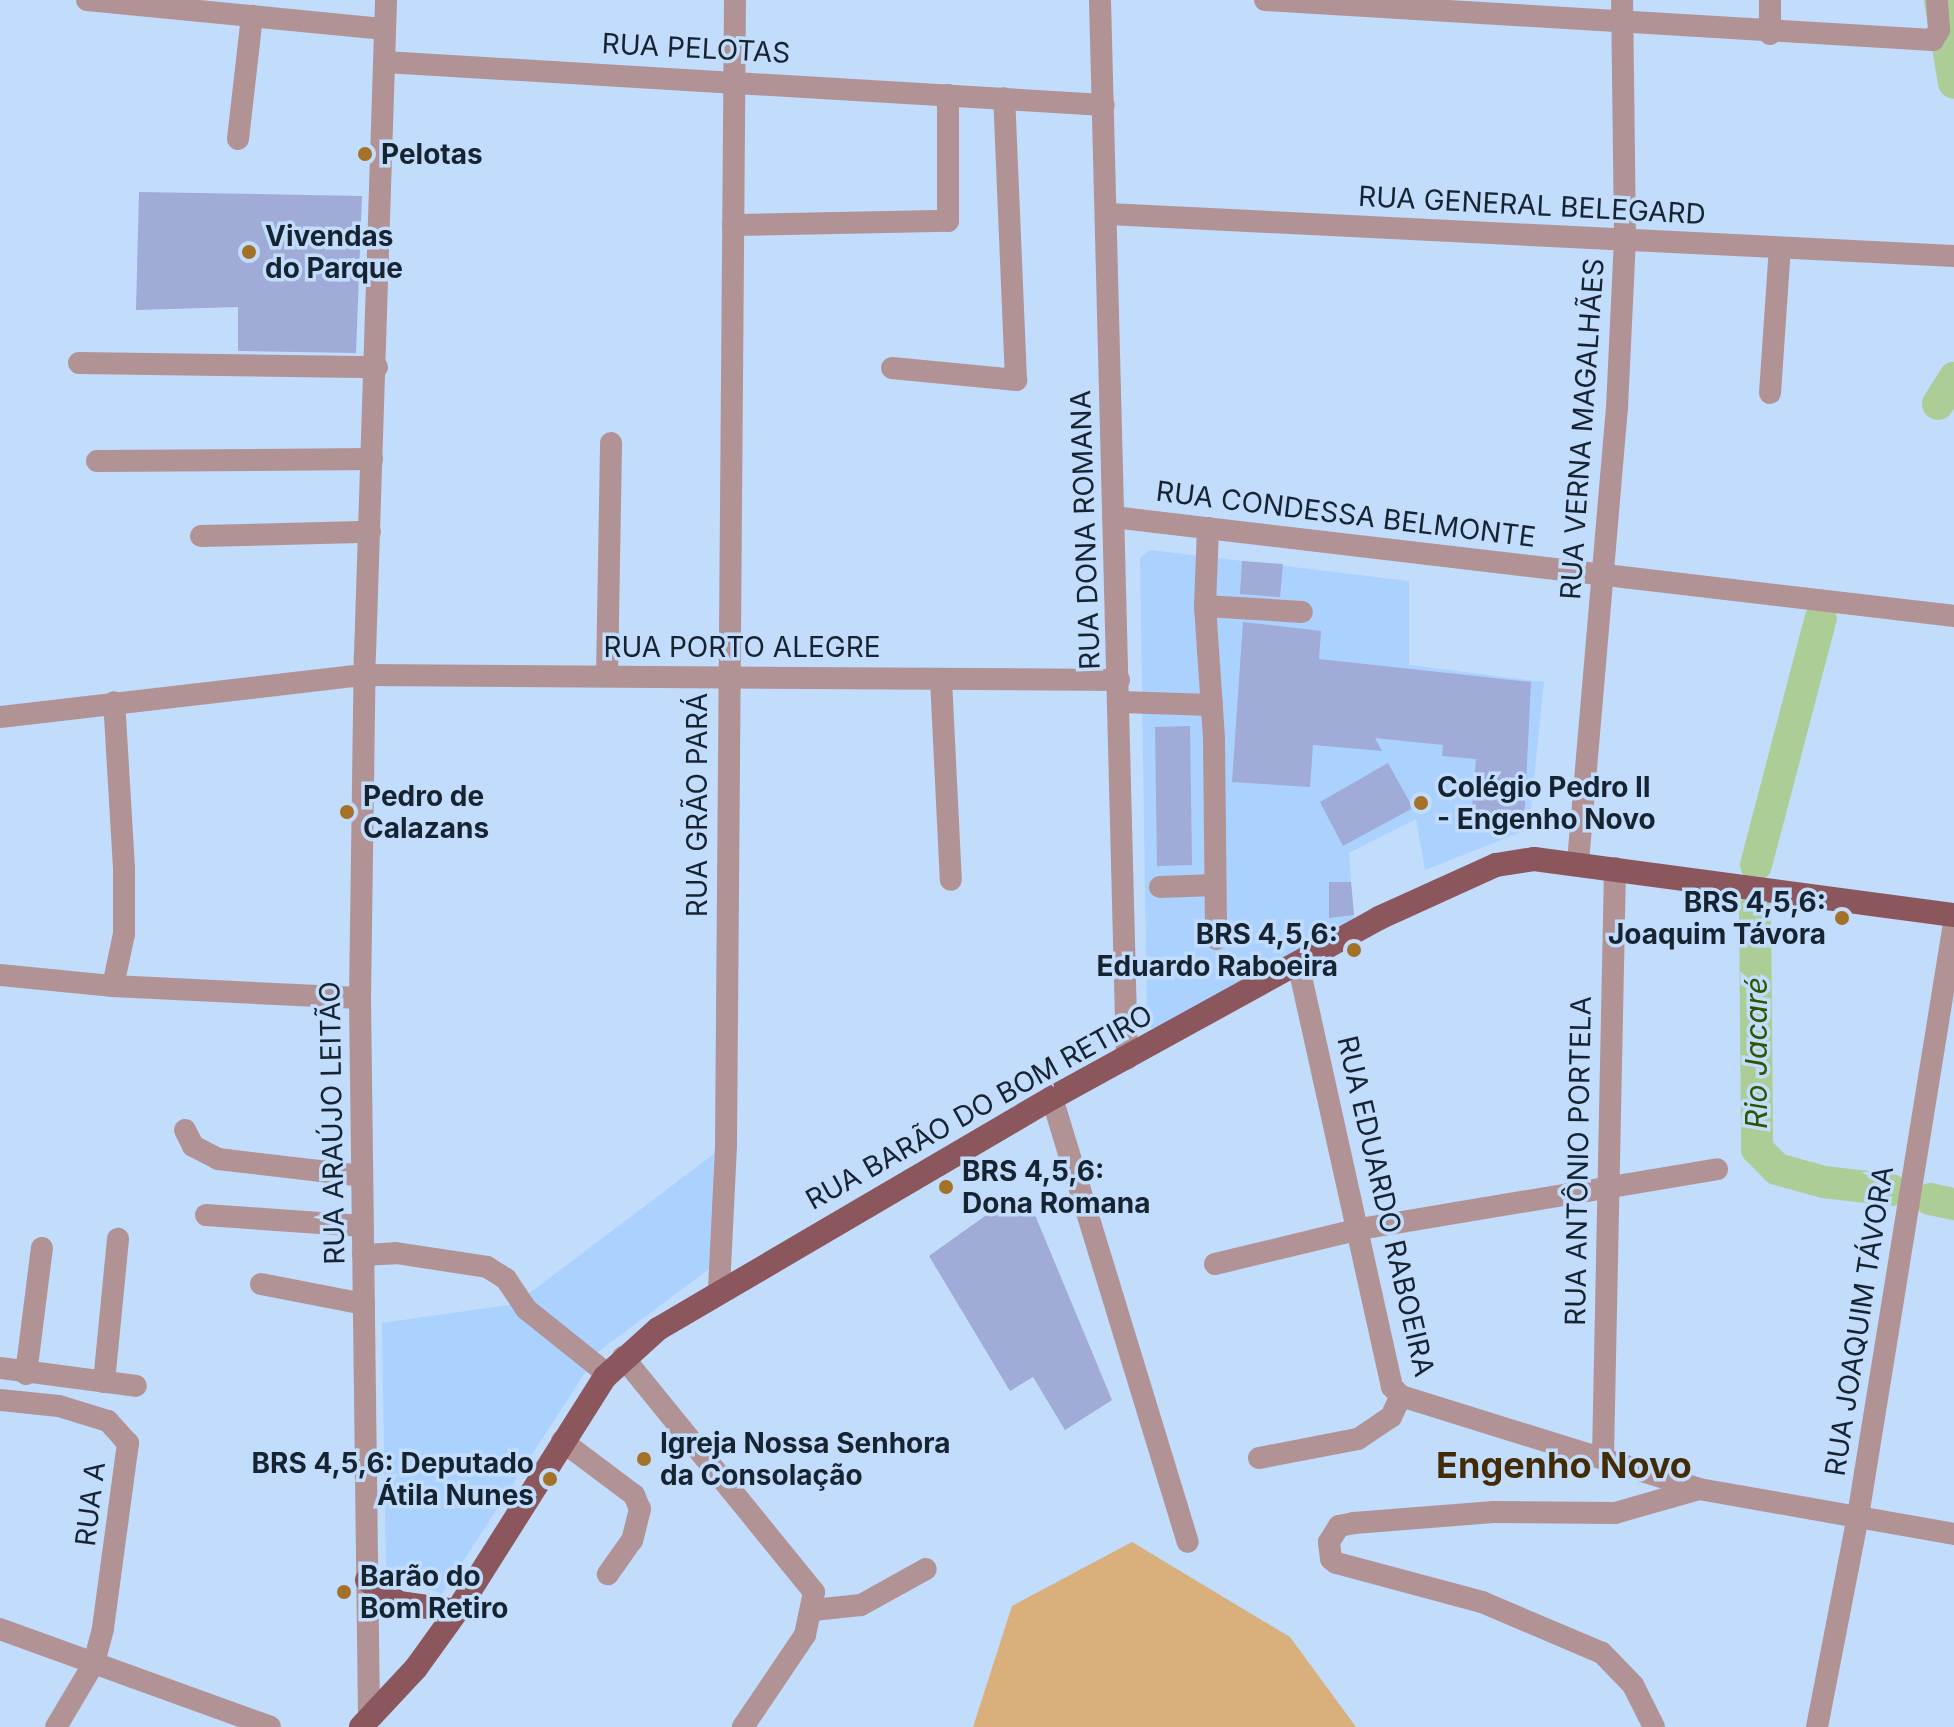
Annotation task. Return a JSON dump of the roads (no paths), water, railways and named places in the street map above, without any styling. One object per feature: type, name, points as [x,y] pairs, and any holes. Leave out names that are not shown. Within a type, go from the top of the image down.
[{"type":"main road","name":"RUA BARÃO DO BOM RETIRO","points":[[365,1721],[416,1668],[457,1611],[562,1441],[615,1365],[685,1308],[1052,1098],[1437,889],[1496,865],[1534,859],[1578,862],[1954,915]]},
{"type":"main road","points":[[367,1580],[399,1603],[457,1611]]},
{"type":"street","name":"RUA ARAÚJO LEITÃO","points":[[365,1721],[367,1580],[360,998],[364,675],[377,367],[386,0]]},
{"type":"street","name":"RUA GRÃO PARÁ","points":[[719,1289],[726,1144],[727,677],[735,0]]},
{"type":"street","name":"RUA DONA ROMANA","points":[[1100,0],[1108,214],[1127,1059]]},
{"type":"street","points":[[1265,0],[1622,11],[1770,34],[1933,40],[1939,30],[1937,0]]},
{"type":"street","points":[[1770,0],[1770,34]]},
{"type":"street","points":[[101,1],[264,11],[385,29]]},
{"type":"street","points":[[238,139],[264,11]]},
{"type":"street","name":"RUA VERNA MAGALHÃES","points":[[1578,862],[1625,239],[1622,11]]},
{"type":"street","name":"RUA PELOTAS","points":[[385,62],[734,79],[1104,105]]},
{"type":"street","points":[[733,225],[948,221],[948,95]]},
{"type":"street","points":[[892,368],[1016,380],[1004,98]]},
{"type":"street","name":"RUA GENERAL BELEGARD","points":[[1108,214],[1954,256]]},
{"type":"street","points":[[1770,393],[1780,248]]},
{"type":"street","points":[[79,363],[377,367]]},
{"type":"street","points":[[607,676],[611,443]]},
{"type":"street","points":[[97,461],[372,459]]},
{"type":"street","name":"RUA CONDESSA BELMONTE","points":[[1113,517],[1954,616]]},
{"type":"street","points":[[1208,528],[1205,606],[1212,705],[1216,939]]},
{"type":"street","points":[[201,536],[370,532]]},
{"type":"street","points":[[1205,606],[1302,612]]},
{"type":"street","name":"RUA PORTO ALEGRE","points":[[0,717],[364,675],[941,679],[1119,691],[1212,705]]},
{"type":"street","points":[[941,679],[951,880]]},
{"type":"street","points":[[113,986],[124,934],[124,868],[114,702]]},
{"type":"street","name":"RUA ANTÔNIO PORTELA","points":[[1603,1456],[1605,1188],[1615,868]]},
{"type":"street","points":[[1160,887],[1214,885]]},
{"type":"street","name":"RUA JOAQUIM TÁVORA","points":[[1817,1727],[1858,1516],[1954,923]]},
{"type":"street","name":"RUA EDUARDO RABOEIRA","points":[[1259,1458],[1358,1439],[1391,1417],[1401,1396],[1392,1387],[1360,1229],[1298,963]]},
{"type":"street","points":[[0,975],[113,986],[360,998]]},
{"type":"street","points":[[1052,1098],[1188,1542]]},
{"type":"street","points":[[185,1130],[193,1146],[218,1159],[362,1176]]},
{"type":"street","points":[[1215,1264],[1360,1229],[1717,1169]]},
{"type":"street","points":[[206,1215],[363,1226]]},
{"type":"street","points":[[104,1382],[118,1239]]},
{"type":"street","points":[[26,1374],[42,1248]]},
{"type":"street","points":[[363,1255],[396,1253],[487,1267],[506,1279],[526,1309],[615,1365],[800,1571],[814,1592],[813,1610],[805,1635],[743,1727]]},
{"type":"street","points":[[261,1284],[364,1304]]},
{"type":"street","points":[[0,1368],[26,1374],[136,1386]]},
{"type":"street","points":[[1401,1396],[1603,1456],[1699,1489],[1954,1534]]},
{"type":"street","name":"RUA A","points":[[0,1400],[59,1406],[108,1421],[128,1443],[94,1663]]},
{"type":"street","points":[[562,1441],[634,1495],[640,1509],[632,1540],[608,1574]]},
{"type":"street","points":[[1654,1727],[1633,1685],[1602,1653],[1482,1602],[1336,1563],[1331,1559],[1329,1542],[1339,1526],[1354,1523],[1494,1512],[1615,1513],[1699,1489]]},
{"type":"street","points":[[813,1610],[861,1605],[926,1569]]},
{"type":"street","points":[[0,1629],[270,1727]]},
{"type":"street","points":[[56,1727],[94,1663]]},
{"type":"waterway","name":"Rio Jacaré","points":[[1940,0],[1954,83]]},
{"type":"waterway","name":"Rio Jacaré","points":[[1938,404],[1954,378]]},
{"type":"waterway","name":"Rio Jacaré","points":[[1756,865],[1821,618]]},
{"type":"waterway","name":"Rio Jacaré","points":[[1755,908],[1757,1149],[1777,1169],[1824,1182],[1892,1190]]},
{"type":"waterway","name":"Rio Jacaré","points":[[1930,1199],[1954,1204]]},
{"type":"place","name":"Pelotas","points":[[365,154]]},
{"type":"place","name":"Vivendas do Parque","points":[[249,252]]},
{"type":"place","name":"Colégio Pedro II - Engenho Novo","points":[[1421,803]]},
{"type":"place","name":"Pedro de Calazans","points":[[347,812]]},
{"type":"place","name":"BRS 4,5,6: Joaquim Távora","points":[[1842,918]]},
{"type":"place","name":"BRS 4,5,6: Eduardo Raboeira","points":[[1354,950]]},
{"type":"place","name":"BRS 4,5,6: Dona Romana","points":[[946,1187]]},
{"type":"place","name":"Igreja Nossa Senhora da Consolação","points":[[644,1459]]},
{"type":"place","name":"BRS 4,5,6: Deputado Átila Nunes","points":[[550,1479]]},
{"type":"place","name":"Barão do Bom Retiro","points":[[344,1592]]},
{"type":"district","name":"Engenho Novo","points":[[1564,1466]]}]
